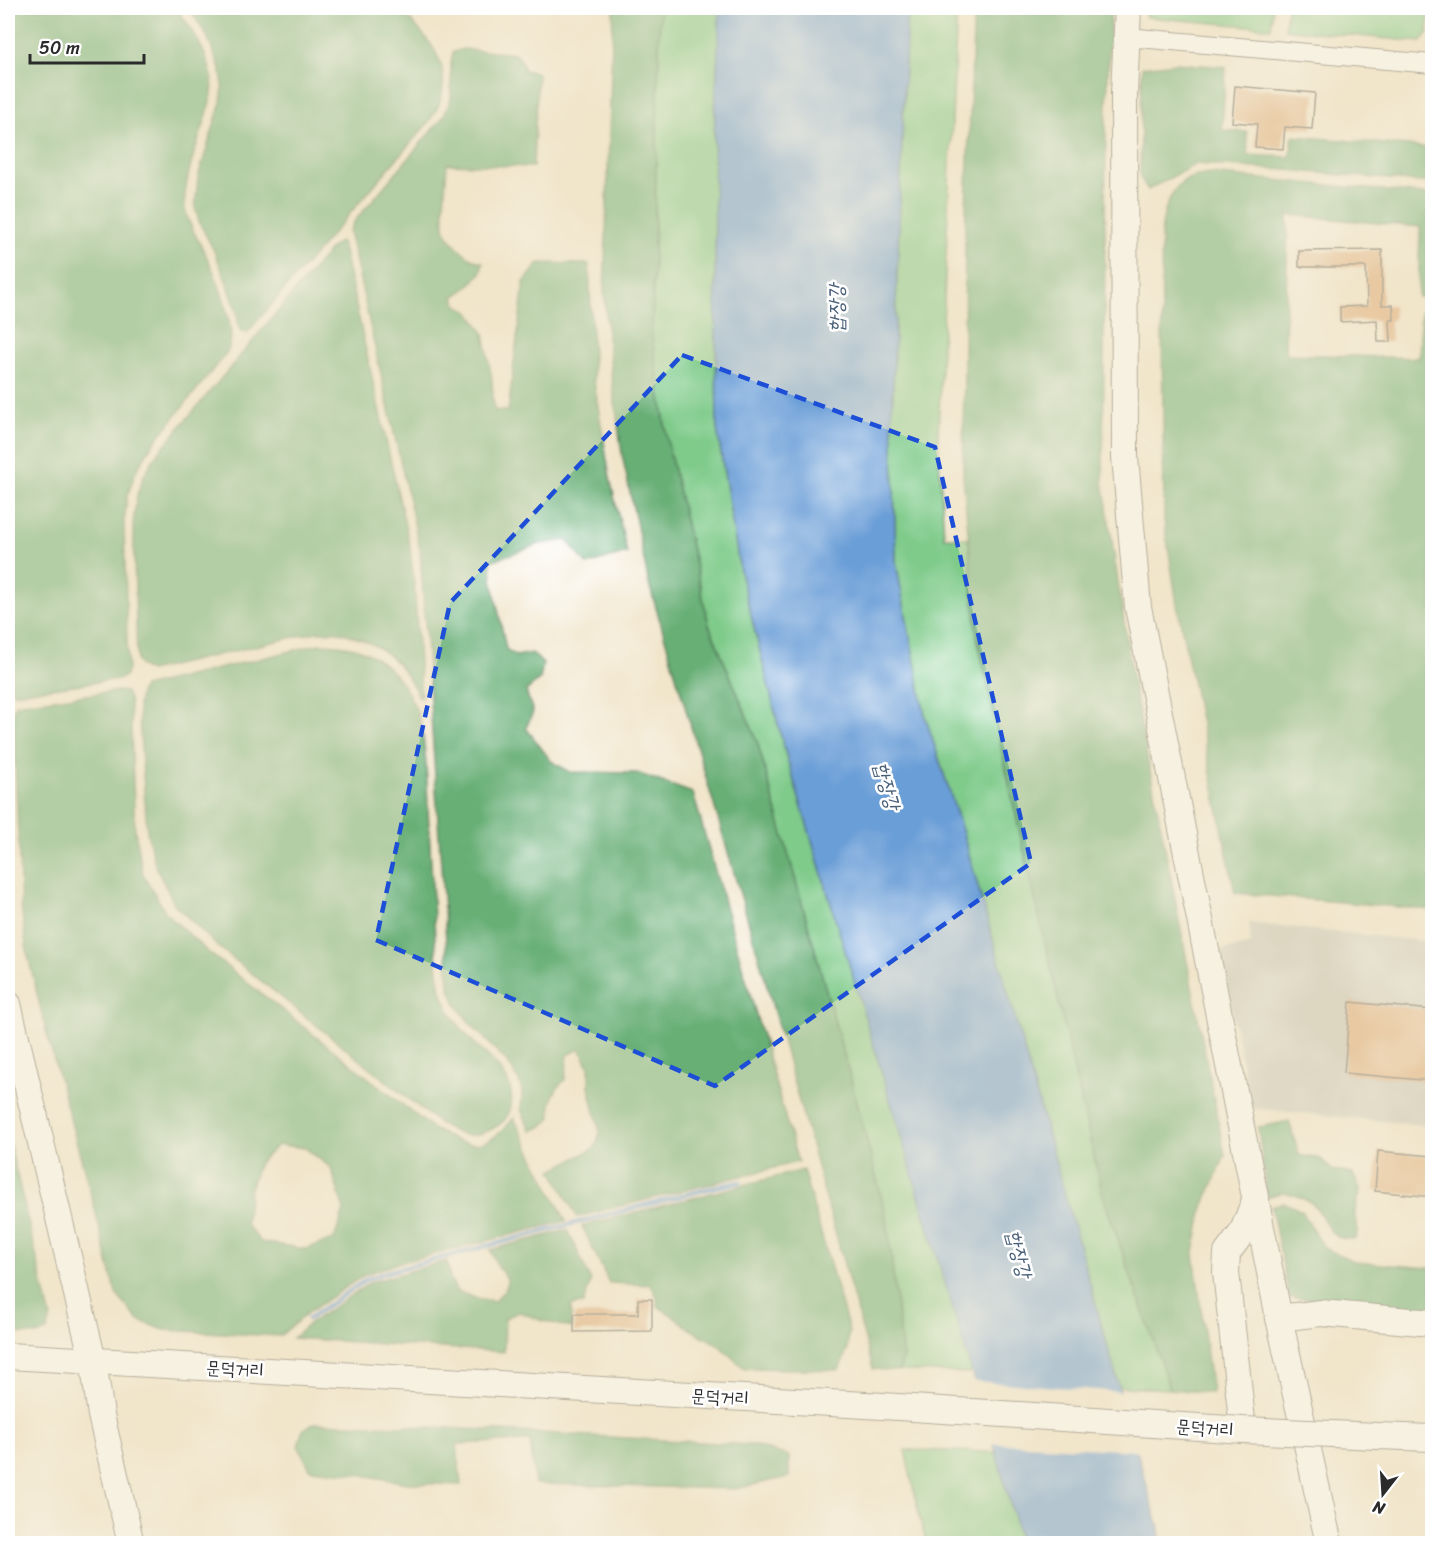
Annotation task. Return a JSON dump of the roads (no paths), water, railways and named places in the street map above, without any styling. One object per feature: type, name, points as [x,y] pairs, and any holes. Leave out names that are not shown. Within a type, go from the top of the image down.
[{"type":"street","points":[[1128,8],[1124,94],[1125,457],[1138,607],[1279,1318],[1329,1544]]},
{"type":"street","points":[[1127,37],[1432,64]]},
{"type":"street","points":[[8,1004],[93,1361],[101,1416],[131,1544]]},
{"type":"street","points":[[1243,1430],[1226,1272],[1227,1253],[1242,1233],[1256,1198]]},
{"type":"street","points":[[1279,1318],[1321,1313],[1432,1323]]},
{"type":"street","name":"문덕거리","points":[[8,1356],[883,1406],[1243,1430],[1432,1438]]},
{"type":"water","name":"합장강","points":[[720,8],[907,8],[892,414],[896,563],[925,716],[962,830],[1163,1543],[1021,1543],[996,1452],[784,748],[740,571],[717,428],[714,138]]},
{"type":"waterway","points":[[308,1319],[367,1279],[387,1272],[740,1182]]}]
